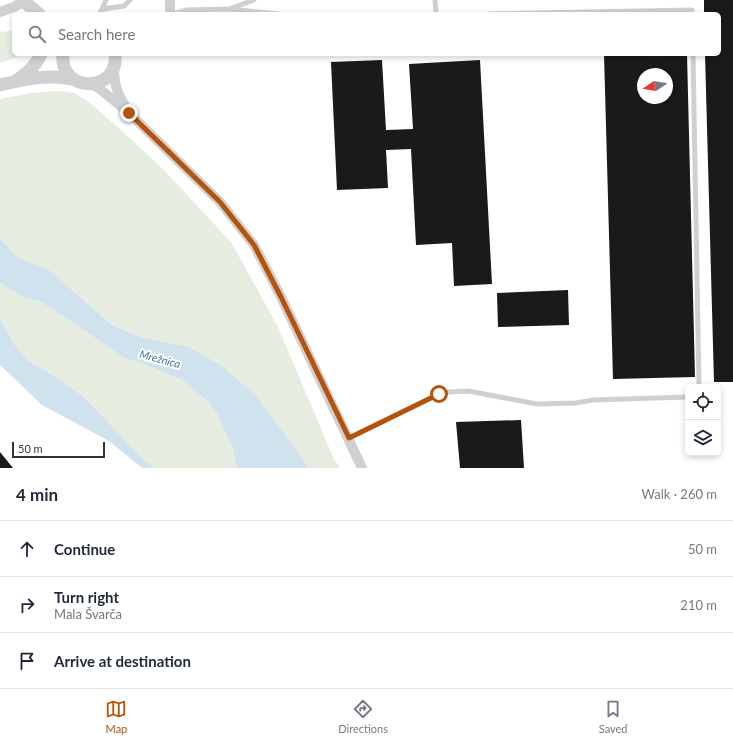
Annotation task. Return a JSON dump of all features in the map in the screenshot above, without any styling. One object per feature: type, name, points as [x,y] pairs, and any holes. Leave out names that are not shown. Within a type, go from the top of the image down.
[{"type":"street","points":[[170,0],[170,12]]},
{"type":"street","points":[[0,12],[14,7],[30,7]]},
{"type":"street","points":[[16,81],[28,72],[38,61],[40,56]]},
{"type":"street","points":[[36,77],[56,65],[62,56]]},
{"type":"street","points":[[63,56],[67,73],[73,79],[78,82],[91,84],[100,89],[129,113],[220,202],[254,245],[349,438],[362,468]]},
{"type":"street","points":[[91,84],[103,80],[112,71],[116,58]]},
{"type":"street","points":[[116,58],[114,80],[118,94],[129,113]]},
{"type":"street","points":[[0,85],[36,77],[51,76],[73,79]]},
{"type":"lane","points":[[102,12],[106,0]]},
{"type":"lane","points":[[102,12],[124,6],[130,0]]},
{"type":"lane","points":[[229,9],[254,0]]},
{"type":"lane","points":[[435,0],[436,12]]},
{"type":"lane","points":[[180,12],[187,10],[229,9],[258,12]]},
{"type":"lane","points":[[590,12],[692,10],[692,12]]},
{"type":"lane","points":[[693,56],[699,384]]},
{"type":"lane","points":[[349,438],[439,394],[449,392],[468,391],[537,404],[576,403],[593,400],[685,397]]},
{"type":"shaded area","points":[[12,31],[12,56],[19,56],[0,63],[0,32]]},
{"type":"shaded area","points":[[59,91],[75,93],[89,102],[121,130],[163,169],[231,242],[278,327],[333,457],[340,468],[308,468],[292,445],[186,346],[144,338],[113,326],[49,270],[18,258],[0,238],[0,99],[31,93]]},
{"type":"shaded area","points":[[0,283],[24,298],[41,302],[124,358],[147,365],[184,381],[208,402],[218,415],[233,450],[237,468],[156,468],[146,462],[84,397],[29,361],[13,343],[0,318]]},
{"type":"water","name":"Mrežnica","points":[[0,238],[18,258],[49,270],[113,326],[144,338],[186,346],[222,366],[256,396],[301,456],[308,468],[237,468],[233,450],[218,415],[208,402],[184,381],[147,365],[124,358],[41,302],[24,298],[0,283]]},
{"type":"water","points":[[0,318],[13,343],[29,361],[84,397],[146,462],[156,468],[142,468],[109,441],[42,405],[0,365]]},
{"type":"building","points":[[704,0],[733,0],[733,382],[714,382],[705,56],[721,56],[721,12],[704,12]]},
{"type":"building","points":[[604,56],[687,56],[695,377],[613,379]]},
{"type":"building","points":[[382,60],[386,130],[413,129],[409,64],[480,60],[492,284],[454,286],[452,243],[416,245],[411,149],[386,150],[388,188],[337,190],[331,62]]},
{"type":"building","points":[[568,290],[569,325],[498,327],[497,293]]},
{"type":"building","points":[[521,420],[524,468],[460,468],[456,422]]},
{"type":"building","points":[[0,452],[13,468],[0,468]]},
{"type":"route","points":[[129,113],[220,202],[254,245],[281,297],[349,438],[439,394]]}]
